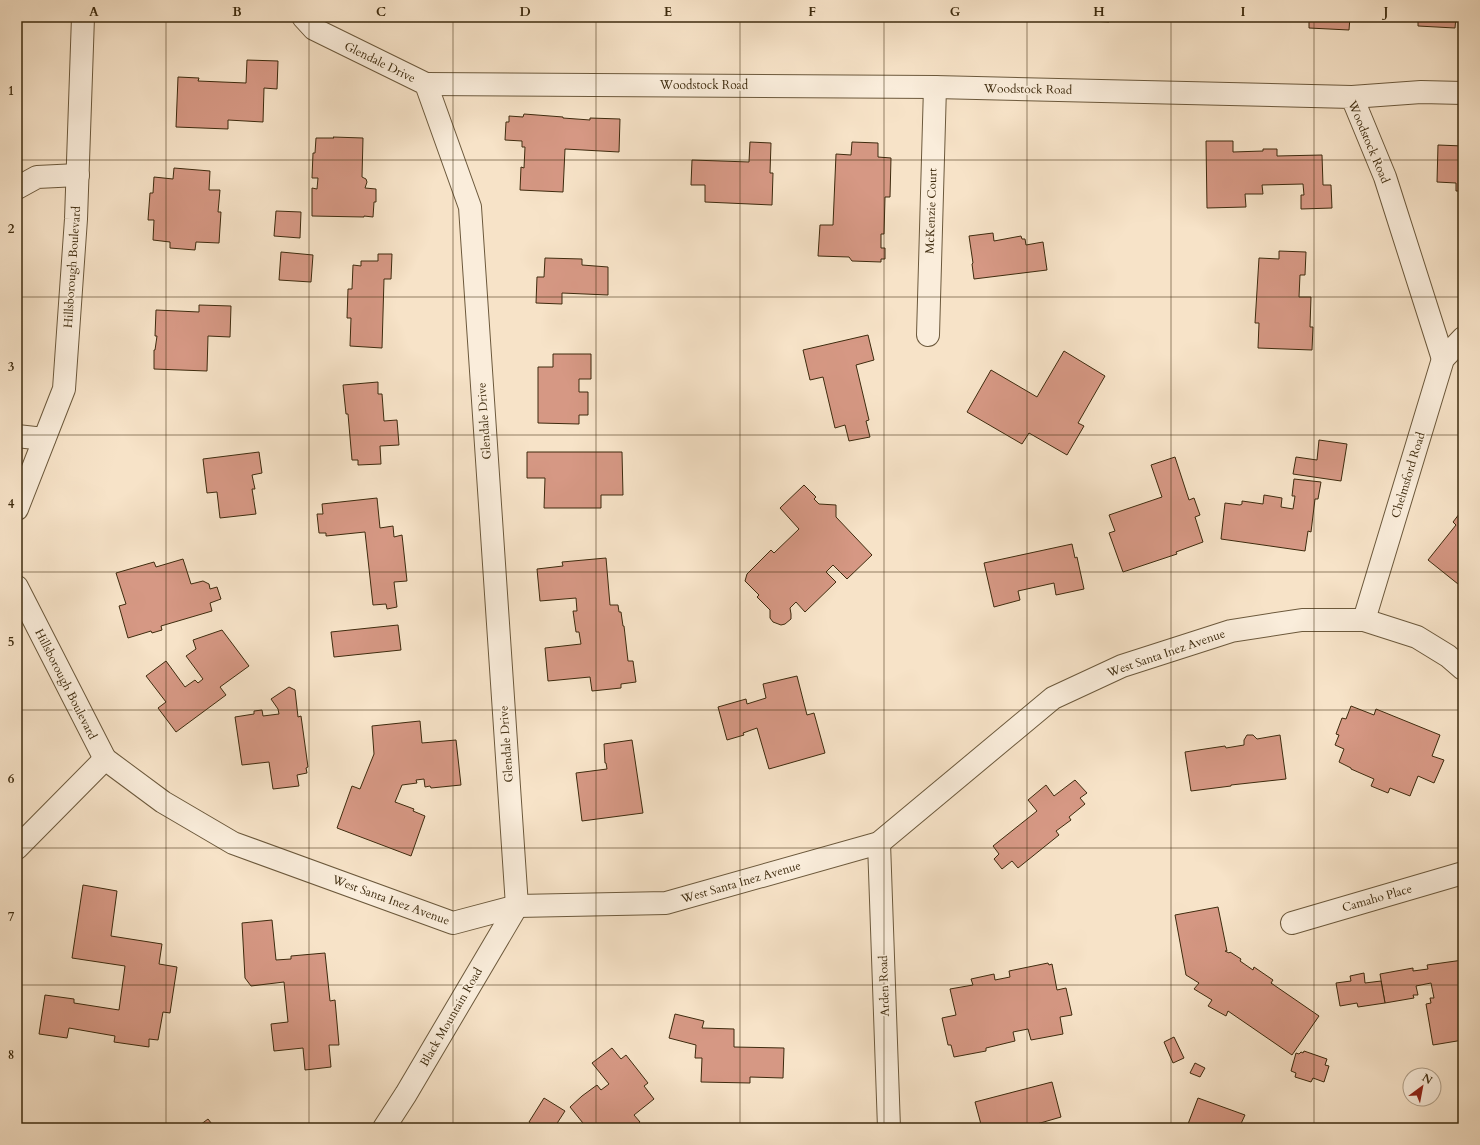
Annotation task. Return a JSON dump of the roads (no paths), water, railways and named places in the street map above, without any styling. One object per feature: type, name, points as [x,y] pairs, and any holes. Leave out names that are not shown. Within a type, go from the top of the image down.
[{"type":"street","name":"Hillsborough Boulevard","points":[[17,509],[64,389],[76,219],[83,17]]},
{"type":"street","name":"Glendale Drive","points":[[303,17],[314,30],[426,84],[470,207],[517,906]]},
{"type":"street","name":"Woodstock Road","points":[[426,84],[935,86],[1352,97],[1385,177],[1443,359]]},
{"type":"street","name":"McKenzie Court","points":[[928,336],[935,86]]},
{"type":"street","points":[[1352,97],[1422,92],[1463,93]]},
{"type":"street","points":[[17,188],[37,177],[78,175]]},
{"type":"street","name":"Chelmsford Road","points":[[1364,620],[1443,359],[1463,338]]},
{"type":"street","points":[[17,436],[44,439]]},
{"type":"street","name":"Hillsborough Boulevard","points":[[17,587],[105,759]]},
{"type":"street","name":"West Santa Inez Avenue","points":[[105,759],[163,802],[234,843],[452,924],[517,906],[666,903],[879,843],[1053,698],[1122,666],[1232,631],[1302,620],[1364,620],[1417,637],[1448,656],[1463,669]]},
{"type":"street","points":[[17,848],[105,759]]},
{"type":"street","name":"Arden Road","points":[[879,843],[888,1128]]},
{"type":"street","name":"Camaho Place","points":[[1292,923],[1463,872]]},
{"type":"street","name":"Black Mountain Road","points":[[384,1128],[406,1094],[517,906]]}]
